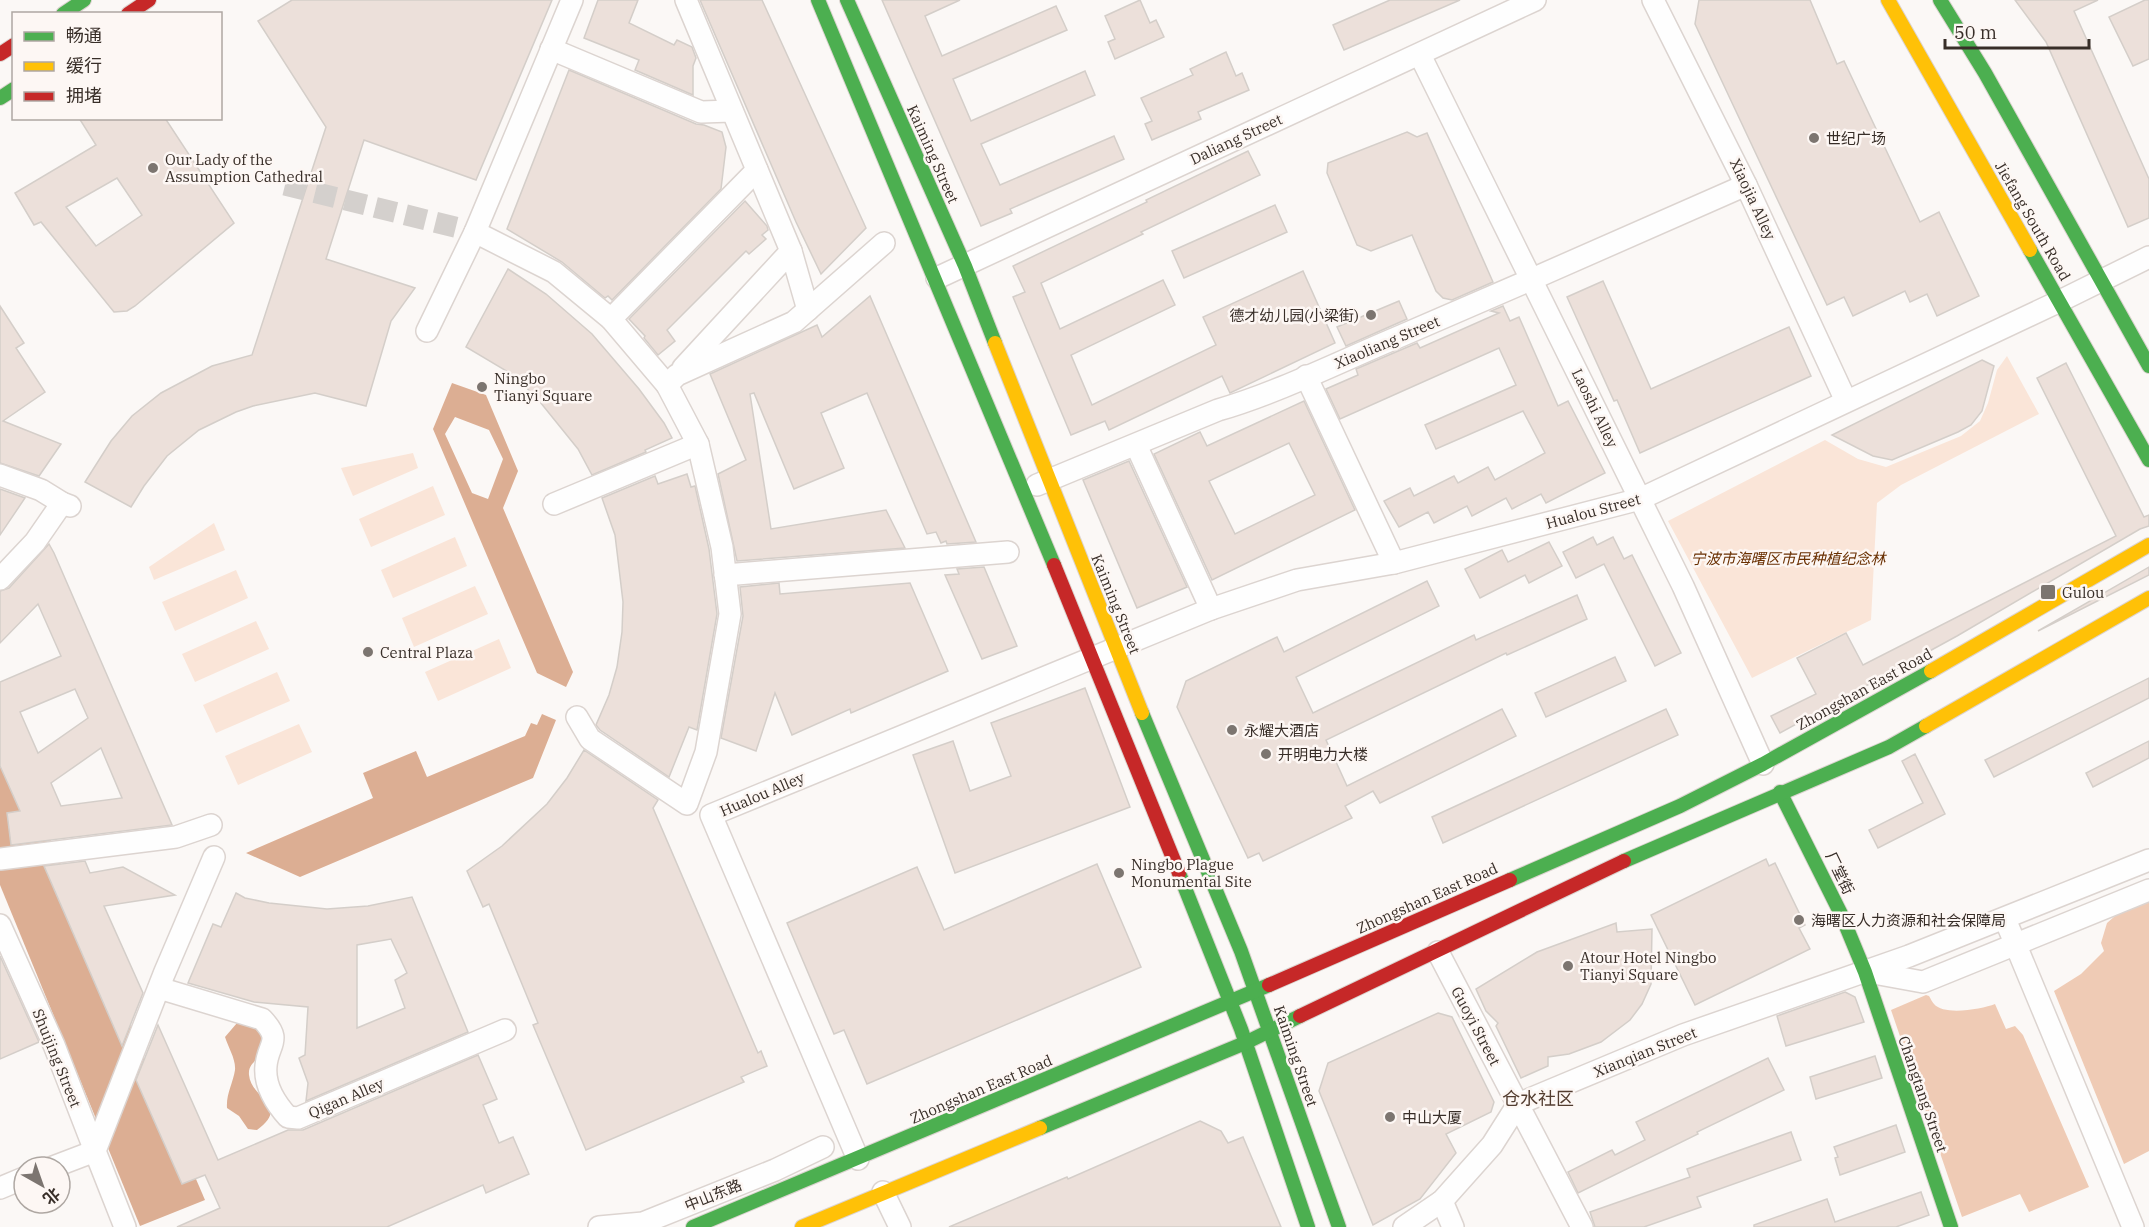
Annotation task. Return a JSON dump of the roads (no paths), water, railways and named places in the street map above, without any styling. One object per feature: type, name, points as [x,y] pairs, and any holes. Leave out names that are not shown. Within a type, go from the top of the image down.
[{"type":"main road","points":[[66,12],[84,0]]},
{"type":"main road","points":[[131,12],[149,0]]},
{"type":"main road","points":[[818,0],[937,279],[1230,1002],[1308,1227]]},
{"type":"main road","name":"Kaiming Street","points":[[847,0],[965,266],[1115,649],[1256,990],[1339,1227]]},
{"type":"main road","name":"Jiefang South Road","points":[[1888,0],[2149,460]]},
{"type":"main road","name":"Jiefang South Road","points":[[1940,0],[1985,73],[2149,366]]},
{"type":"main road","name":"Zhongshan East Road","points":[[693,1227],[1230,1002],[1680,806],[1762,764],[1966,652],[2149,545]]},
{"type":"main road","points":[[802,1227],[1245,1043],[1629,858],[1889,747],[2149,598]]},
{"type":"main road","name":"厂堂街","points":[[1780,792],[1841,914],[1865,972]]},
{"type":"main road","name":"Changtang Street","points":[[1865,972],[1951,1227]]},
{"type":"street","points":[[427,331],[475,232],[572,0]]},
{"type":"street","points":[[686,0],[791,251],[808,310]]},
{"type":"street","name":"Daliang Street","points":[[937,279],[1535,0]]},
{"type":"street","name":"Xiaojia Alley","points":[[1653,0],[1746,184],[1846,401]]},
{"type":"street","points":[[551,50],[700,112],[732,111]]},
{"type":"street","name":"Laoshi Alley","points":[[1420,55],[1683,586],[1762,764]]},
{"type":"street","points":[[612,319],[757,170]]},
{"type":"street","name":"Xiaoliang Street","points":[[1023,490],[1306,376],[1531,280],[1746,184]]},
{"type":"street","points":[[475,232],[554,272],[612,319],[672,380],[698,444],[715,512],[729,614],[706,752],[687,804],[590,739],[577,717]]},
{"type":"street","points":[[672,380],[795,322],[884,243]]},
{"type":"street","points":[[672,380],[791,251]]},
{"type":"street","name":"Hualou Street","points":[[1092,657],[1211,609],[1298,580],[1394,563],[1640,499],[2101,282],[2149,257]]},
{"type":"street","points":[[1306,376],[1394,563]]},
{"type":"street","points":[[554,504],[698,444]]},
{"type":"street","points":[[1136,445],[1211,609]]},
{"type":"street","points":[[0,475],[41,490],[66,505],[0,579]]},
{"type":"street","points":[[725,575],[1008,552]]},
{"type":"street","name":"Hualou Alley","points":[[858,1159],[711,815],[1092,657]]},
{"type":"street","points":[[0,859],[176,837],[211,825]]},
{"type":"street","points":[[72,1159],[94,1151],[214,857]]},
{"type":"street","name":"Xianqian Street","points":[[1518,1104],[1683,1035],[1865,972],[2005,920],[2149,860]]},
{"type":"street","name":"Xianqian Street","points":[[1865,972],[1923,982],[2149,890]]},
{"type":"street","points":[[2005,920],[2133,1227]]},
{"type":"street","name":"Shuijing Street","points":[[0,926],[54,1045],[125,1227]]},
{"type":"street","name":"Guoyi Street","points":[[1438,952],[1582,1227]]},
{"type":"street","name":"Qigan Alley","points":[[159,987],[262,1018],[271,1028],[274,1043],[266,1065],[268,1084],[279,1107],[288,1117],[298,1118],[505,1030]]},
{"type":"street","points":[[1404,1227],[1442,1201],[1492,1145],[1518,1104]]},
{"type":"street","name":"中山东路","points":[[599,1227],[643,1223],[775,1170],[823,1147]]},
{"type":"street","points":[[883,1192],[900,1227]]},
{"type":"street","points":[[1442,1201],[1453,1227]]},
{"type":"tunnel","points":[[285,185],[475,232]]},
{"type":"place","name":"世纪广场","points":[[1814,138]]},
{"type":"place","name":"Our Lady of the Assumption Cathedral","points":[[153,168]]},
{"type":"place","name":"德才幼儿园(小梁街)","points":[[1371,315]]},
{"type":"place","name":"Ningbo Tianyi Square","points":[[482,387]]},
{"type":"place","name":"Gulou","points":[[2048,592]]},
{"type":"place","name":"Central Plaza","points":[[368,652]]},
{"type":"place","name":"永耀大酒店","points":[[1232,730]]},
{"type":"place","name":"开明电力大楼","points":[[1266,754]]},
{"type":"place","name":"Ningbo Plague Monumental Site","points":[[1119,873]]},
{"type":"place","name":"海曙区人力资源和社会保障局","points":[[1799,920]]},
{"type":"place","name":"Atour Hotel Ningbo Tianyi Square","points":[[1568,966]]},
{"type":"place","name":"中山大厦","points":[[1390,1117]]},
{"type":"district","name":"仓水社区","points":[[1538,1098]]},
{"type":"park label","name":"宁波市海曙区市民种植纪念林","points":[[1788,558]]}]
